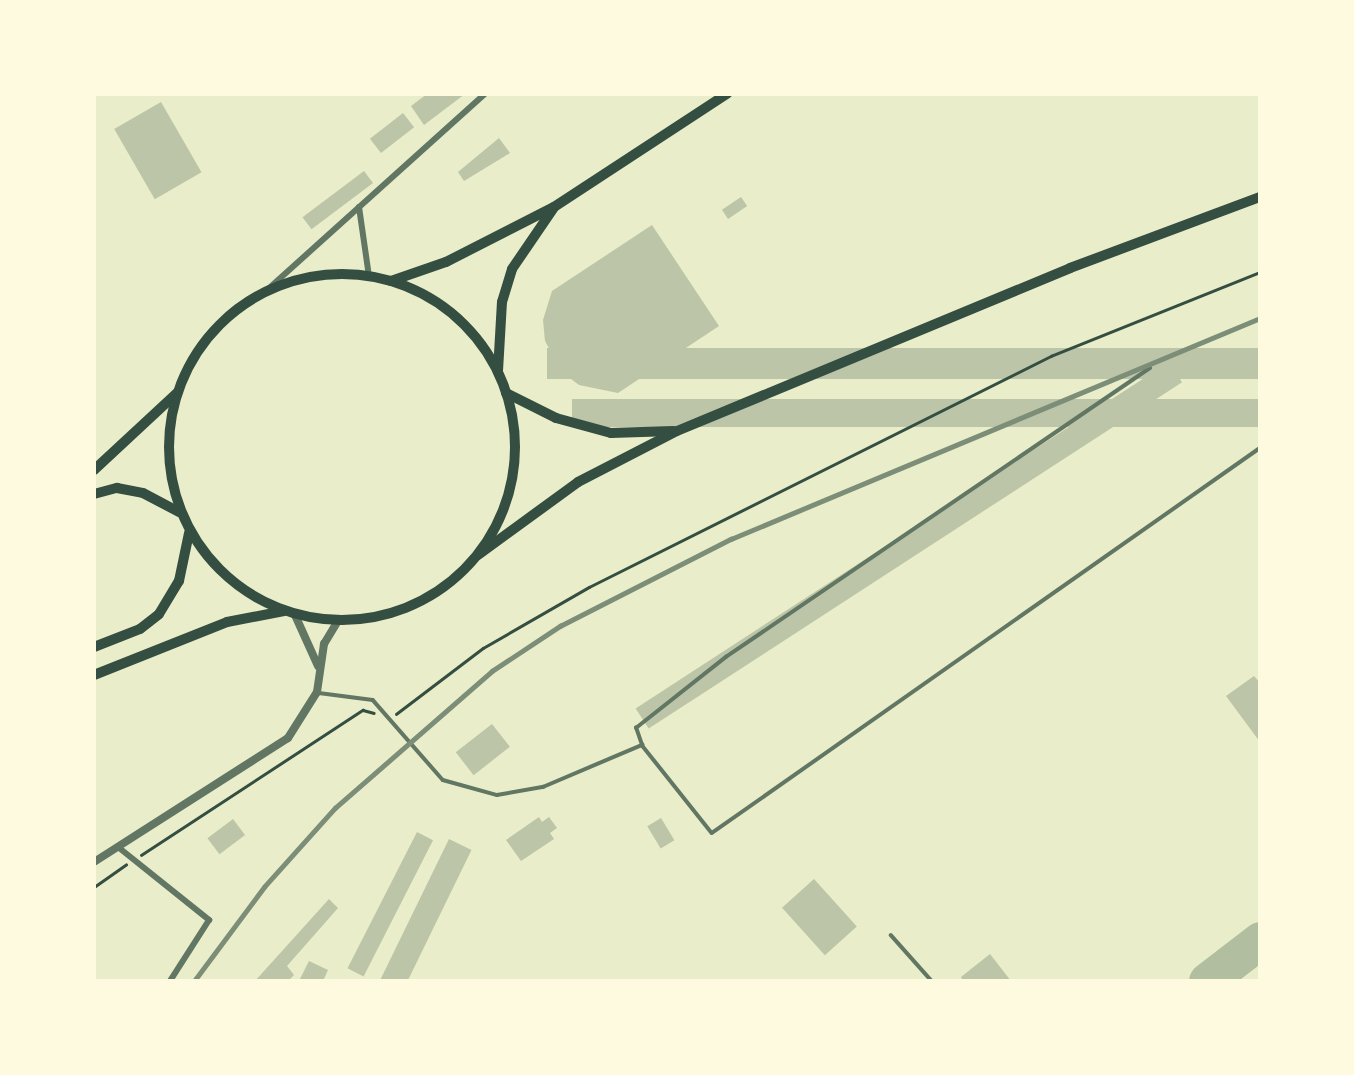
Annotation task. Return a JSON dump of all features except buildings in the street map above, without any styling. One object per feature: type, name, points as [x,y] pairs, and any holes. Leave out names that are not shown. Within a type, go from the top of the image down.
[{"type":"highway","points":[[391,281],[446,262],[554,207],[726,94]]},
{"type":"highway","points":[[498,372],[502,302],[512,270],[554,207]]},
{"type":"highway","points":[[369,276],[391,281],[425,295],[454,315],[479,341],[498,372],[506,393],[515,435],[513,477],[500,518],[478,555],[450,583],[416,604],[378,617],[338,621],[289,613],[252,597],[225,576],[189,533],[179,512],[168,446],[177,393],[197,351],[228,316],[267,290],[311,277],[369,276]]},
{"type":"highway","points":[[94,470],[177,393]]},
{"type":"highway","points":[[94,494],[117,488],[143,493],[179,512]]},
{"type":"main road","points":[[478,555],[578,482],[677,431],[1070,268],[1259,197]]},
{"type":"main road","points":[[506,393],[556,418],[611,433],[677,431]]},
{"type":"main road","points":[[94,647],[140,629],[172,597],[189,533]]},
{"type":"main road","points":[[94,676],[145,653],[227,622],[289,613]]},
{"type":"street","points":[[267,290],[485,94]]},
{"type":"street","points":[[359,207],[363,258],[369,276]]},
{"type":"street","points":[[289,613],[318,669]]},
{"type":"street","points":[[94,862],[288,738],[317,692],[318,669],[324,644],[338,621]]},
{"type":"street","points":[[118,847],[209,920],[170,981]]},
{"type":"lane","points":[[1150,369],[726,657],[636,728],[642,745],[712,833],[1259,448]]},
{"type":"lane","points":[[317,692],[373,700],[443,780],[497,795],[543,787],[642,745]]},
{"type":"lane","points":[[891,936],[932,981]]},
{"type":"path","points":[[94,887],[363,710],[391,718],[483,648],[589,587],[1051,356],[1259,272]]},
{"type":"taxiway","points":[[1207,981],[1260,940]]},
{"type":"railway","points":[[194,981],[264,887],[335,808],[492,671],[560,626],[731,539],[1260,318]]}]
